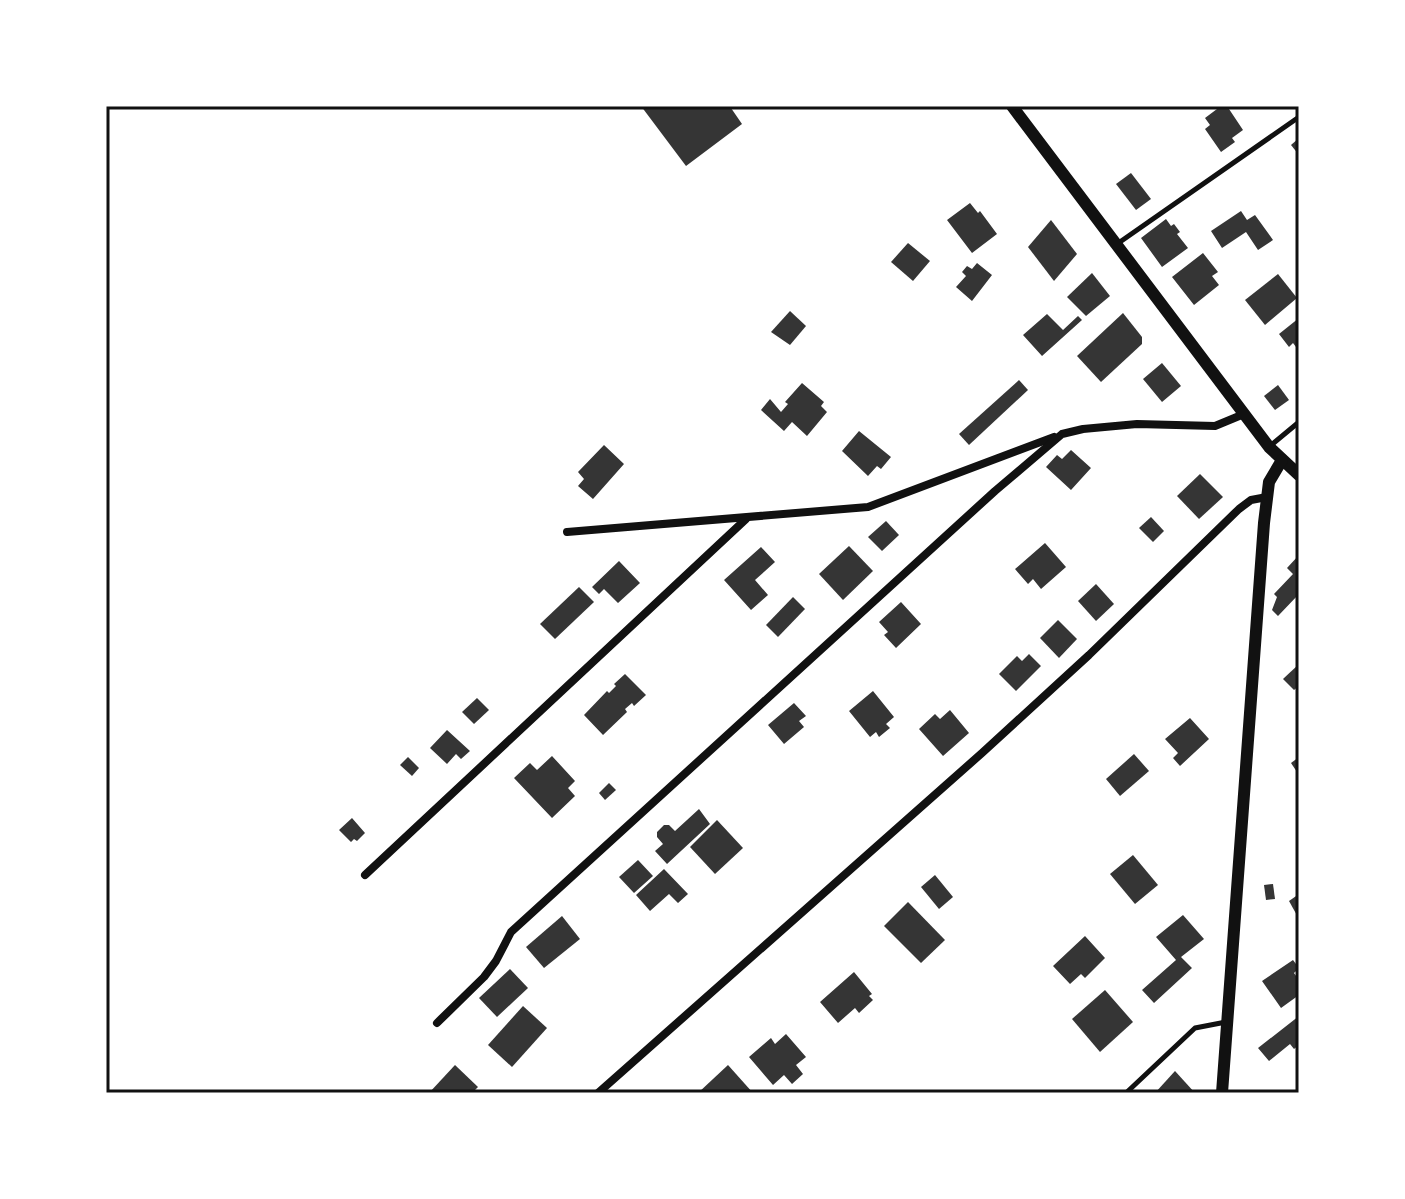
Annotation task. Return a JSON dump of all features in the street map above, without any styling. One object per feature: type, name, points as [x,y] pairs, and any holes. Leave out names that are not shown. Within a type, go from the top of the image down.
[{"type":"street","points":[[1012,106],[1269,447],[1299,475]]},
{"type":"street","points":[[567,532],[868,507],[1062,434],[1137,424],[1215,426],[1244,414]]},
{"type":"street","points":[[437,1023],[484,977],[511,932],[995,491],[1062,434]]},
{"type":"street","points":[[1222,1093],[1267,497],[1271,477],[1282,460]]},
{"type":"street","points":[[598,1093],[1057,684],[1239,509],[1251,500],[1267,497]]},
{"type":"street","points":[[365,875],[746,519]]},
{"type":"lane","points":[[1116,245],[1299,117]]},
{"type":"lane","points":[[1269,447],[1299,422]]},
{"type":"lane","points":[[1126,1093],[1195,1028],[1227,1021]]},
{"type":"building","points":[[641,106],[734,106],[731,108],[742,124],[686,166]]},
{"type":"building","points":[[1221,106],[1227,106],[1243,130],[1232,138],[1235,142],[1221,152],[1205,129],[1210,125],[1205,118]]},
{"type":"building","points":[[1299,138],[1299,155],[1291,145]]},
{"type":"building","points":[[1131,173],[1151,199],[1136,210],[1116,184]]},
{"type":"building","points":[[970,203],[997,234],[972,253],[947,220]]},
{"type":"building","points":[[1241,211],[1247,220],[1255,215],[1273,240],[1258,250],[1246,232],[1222,248],[1211,231]]},
{"type":"building","points":[[1166,219],[1171,226],[1174,224],[1180,232],[1177,234],[1188,248],[1162,267],[1141,238]]},
{"type":"building","points":[[1051,220],[1077,254],[1054,281],[1028,247]]},
{"type":"building","points":[[908,243],[930,261],[913,281],[891,262]]},
{"type":"building","points":[[1203,253],[1218,272],[1212,276],[1219,285],[1194,305],[1172,277]]},
{"type":"building","points":[[977,263],[992,275],[972,301],[956,287],[966,276],[962,272],[967,266],[972,269]]},
{"type":"building","points":[[1092,273],[1110,296],[1086,316],[1067,297]]},
{"type":"building","points":[[1278,274],[1297,298],[1265,325],[1245,300]]},
{"type":"building","points":[[790,311],[806,326],[790,345],[771,332]]},
{"type":"building","points":[[1123,313],[1142,337],[1142,344],[1101,382],[1077,356]]},
{"type":"building","points":[[1047,314],[1063,330],[1078,316],[1082,320],[1042,356],[1023,335]]},
{"type":"building","points":[[1299,318],[1299,351],[1293,343],[1289,347],[1279,334]]},
{"type":"building","points":[[1162,363],[1181,386],[1162,402],[1143,379]]},
{"type":"building","points":[[1019,380],[1028,390],[969,445],[959,434]]},
{"type":"building","points":[[802,383],[824,402],[821,406],[827,412],[807,436],[792,422],[784,431],[761,410],[770,399],[781,412],[788,404],[785,402]]},
{"type":"building","points":[[1278,385],[1289,400],[1275,410],[1264,396]]},
{"type":"building","points":[[859,431],[891,457],[881,469],[877,466],[868,476],[842,451]]},
{"type":"building","points":[[604,445],[624,464],[593,499],[578,486],[584,479],[578,472]]},
{"type":"building","points":[[1071,450],[1091,468],[1071,490],[1046,467],[1057,455],[1062,459]]},
{"type":"building","points":[[1200,474],[1223,497],[1199,519],[1177,496]]},
{"type":"building","points":[[1151,517],[1164,531],[1153,542],[1139,528]]},
{"type":"building","points":[[886,521],[899,535],[882,551],[868,537]]},
{"type":"building","points":[[1045,543],[1066,567],[1041,589],[1033,579],[1028,584],[1015,569]]},
{"type":"building","points":[[849,546],[873,571],[843,600],[819,574]]},
{"type":"building","points":[[761,547],[775,562],[755,580],[768,595],[751,610],[724,580]]},
{"type":"building","points":[[1299,555],[1299,594],[1278,616],[1272,610],[1277,597],[1274,594],[1293,574],[1287,568]]},
{"type":"building","points":[[619,561],[640,583],[618,603],[604,589],[599,594],[592,587]]},
{"type":"building","points":[[1096,584],[1114,604],[1096,621],[1078,601]]},
{"type":"building","points":[[579,587],[594,602],[555,639],[540,624]]},
{"type":"building","points":[[793,597],[805,609],[778,637],[766,625]]},
{"type":"building","points":[[901,602],[921,624],[896,648],[884,635],[888,632],[879,622]]},
{"type":"building","points":[[1058,620],[1077,639],[1059,658],[1040,638]]},
{"type":"building","points":[[1029,654],[1041,666],[1016,691],[999,674],[1017,656],[1022,661]]},
{"type":"building","points":[[1299,664],[1299,686],[1294,690],[1283,679]]},
{"type":"building","points":[[625,674],[646,695],[634,706],[632,703],[625,709],[627,712],[603,735],[584,715]]},
{"type":"building","points":[[873,691],[894,717],[886,724],[890,728],[879,737],[876,732],[870,737],[849,711]]},
{"type":"building","points":[[477,698],[489,710],[474,724],[462,712]]},
{"type":"building","points":[[794,703],[806,716],[799,721],[804,727],[784,744],[768,725]]},
{"type":"building","points":[[950,710],[969,733],[943,756],[919,729],[935,714],[940,719]]},
{"type":"building","points":[[1190,718],[1209,739],[1180,766],[1173,758],[1178,753],[1165,739]]},
{"type":"building","points":[[447,730],[470,751],[461,759],[456,754],[447,764],[430,748]]},
{"type":"building","points":[[1134,754],[1149,771],[1120,796],[1106,779]]},
{"type":"building","points":[[552,756],[575,781],[568,788],[575,796],[552,818],[514,778],[530,763],[537,770]]},
{"type":"building","points":[[408,757],[419,768],[412,776],[400,765]]},
{"type":"building","points":[[1299,757],[1299,775],[1291,763]]},
{"type":"building","points":[[609,783],[616,790],[605,800],[599,793]]},
{"type":"building","points":[[699,809],[710,824],[667,864],[655,851],[663,844],[657,832],[664,825],[675,831]]},
{"type":"building","points":[[352,818],[365,833],[357,841],[354,839],[351,842],[339,830]]},
{"type":"building","points":[[717,820],[743,848],[715,874],[690,847]]},
{"type":"building","points":[[1133,855],[1158,885],[1135,904],[1110,874]]},
{"type":"building","points":[[638,860],[653,876],[634,893],[619,877]]},
{"type":"building","points":[[664,869],[688,894],[678,903],[669,894],[650,911],[636,895]]},
{"type":"building","points":[[935,875],[953,897],[939,909],[921,887]]},
{"type":"building","points":[[1273,884],[1275,899],[1266,900],[1264,885]]},
{"type":"building","points":[[1299,894],[1299,919],[1289,901]]},
{"type":"building","points":[[908,902],[945,940],[921,963],[884,926]]},
{"type":"building","points":[[1183,915],[1204,939],[1181,957],[1192,968],[1154,1003],[1142,990],[1176,960],[1156,937]]},
{"type":"building","points":[[562,916],[580,939],[544,968],[526,947]]},
{"type":"building","points":[[1085,936],[1105,958],[1085,978],[1081,974],[1070,984],[1053,966]]},
{"type":"building","points":[[1293,960],[1299,968],[1294,973],[1299,980],[1299,995],[1281,1008],[1262,981]]},
{"type":"building","points":[[510,969],[528,988],[497,1017],[479,998]]},
{"type":"building","points":[[854,972],[872,994],[869,996],[873,1000],[859,1013],[855,1008],[838,1023],[820,1002]]},
{"type":"building","points":[[1105,990],[1133,1022],[1100,1052],[1072,1019]]},
{"type":"building","points":[[523,1006],[547,1028],[512,1067],[488,1045]]},
{"type":"building","points":[[1299,1016],[1299,1045],[1294,1049],[1290,1044],[1269,1061],[1258,1048]]},
{"type":"building","points":[[786,1034],[806,1057],[796,1065],[803,1074],[792,1084],[784,1075],[773,1085],[749,1057],[771,1038],[775,1044]]},
{"type":"building","points":[[455,1065],[478,1087],[472,1093],[429,1093]]},
{"type":"building","points":[[728,1065],[753,1093],[698,1093]]},
{"type":"building","points":[[1175,1071],[1195,1093],[1155,1093]]}]
